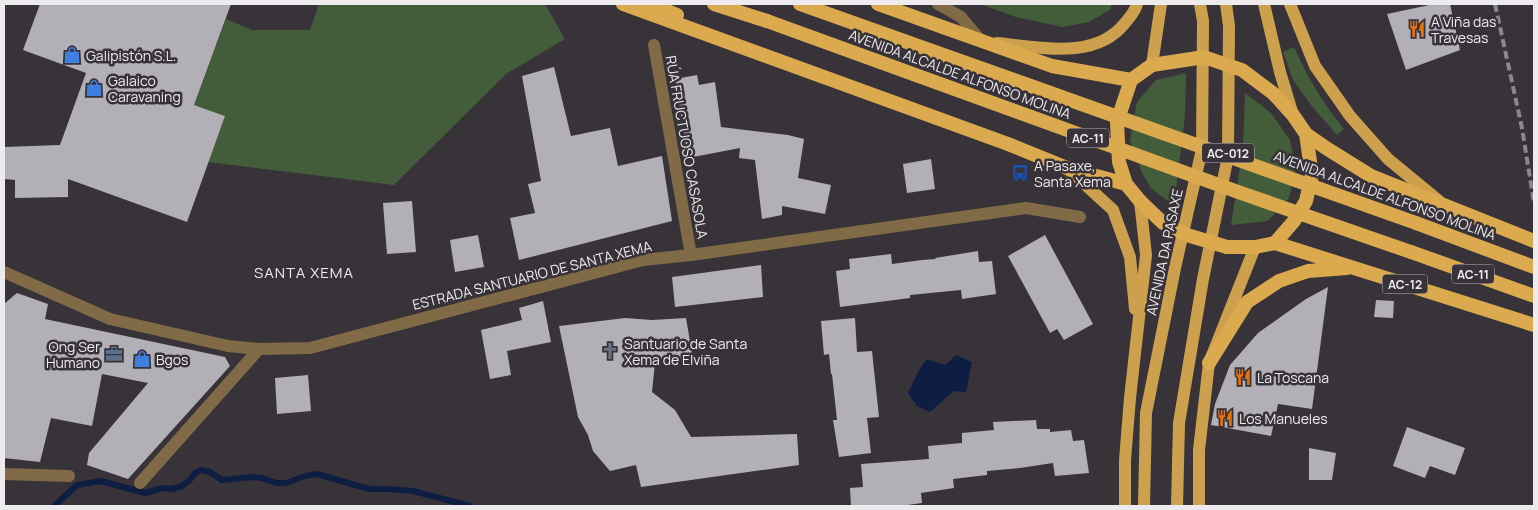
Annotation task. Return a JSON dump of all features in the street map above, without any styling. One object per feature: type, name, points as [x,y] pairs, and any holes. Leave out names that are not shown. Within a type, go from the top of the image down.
[{"type":"highway","points":[[623,4],[834,80]]},
{"type":"highway","points":[[650,4],[834,80]]},
{"type":"highway","name":"AVENIDA ALCALDE ALFONSO MOLINA","points":[[714,4],[1534,296]]},
{"type":"highway","name":"AVENIDA ALCALDE ALFONSO MOLINA","points":[[800,4],[1416,223],[1534,267]]},
{"type":"highway","points":[[878,4],[1052,66],[1131,80],[1152,65],[1204,57],[1242,70],[1274,94],[1293,115],[1306,134],[1371,176],[1534,241]]},
{"type":"highway","name":"AC-11","points":[[834,80],[1008,144],[1067,168],[1126,184]]},
{"type":"highway","name":"AC-11","points":[[1131,80],[1116,122],[1119,162],[1126,184],[1140,201],[1163,222],[1187,235],[1227,247],[1255,247],[1275,243]]},
{"type":"highway","points":[[1275,243],[1294,221],[1306,200],[1312,175],[1306,134]]},
{"type":"highway","name":"AC-12","points":[[1275,243],[1534,325]]},
{"type":"highway","points":[[1209,363],[1247,302],[1279,281],[1308,271],[1354,268]]},
{"type":"main road","points":[[982,42],[1070,49],[1090,46],[1103,41],[1121,28],[1136,10],[1137,4]]},
{"type":"main road","points":[[1152,65],[1160,4]]},
{"type":"main road","name":"AVENIDA DA PASAXE","points":[[1144,506],[1146,412],[1175,268],[1202,149],[1204,20],[1200,4]]},
{"type":"main road","name":"AC-012","points":[[1177,506],[1179,423],[1203,279],[1228,156],[1229,26],[1226,4]]},
{"type":"main road","points":[[1264,4],[1280,72],[1293,115]]},
{"type":"main road","points":[[1290,4],[1315,66],[1350,116],[1388,159],[1445,206]]},
{"type":"main road","points":[[1067,168],[1114,210],[1130,257],[1138,335]]},
{"type":"main road","points":[[1125,506],[1130,407],[1146,255],[1140,201]]},
{"type":"main road","points":[[1199,506],[1199,450],[1209,363],[1255,247]]},
{"type":"street","points":[[938,4],[961,18],[982,42]]},
{"type":"street","name":"RÚA FRUCTUOSO CASASOLA","points":[[654,45],[691,255]]},
{"type":"street","name":"ESTRADA SANTUARIO DE SANTA XEMA","points":[[4,272],[110,319],[228,346],[259,349],[310,348],[643,260],[691,255],[1026,208],[1080,217]]},
{"type":"street","points":[[140,483],[259,349]]},
{"type":"street","points":[[4,474],[69,476]]},
{"type":"green space","points":[[319,4],[540,4],[546,6],[565,39],[506,74],[394,185],[208,162],[225,116],[194,105],[226,19],[252,30],[310,30]]},
{"type":"green space","points":[[980,4],[1112,4],[1110,10],[1089,22],[1062,27],[1016,17]]},
{"type":"green space","points":[[1294,47],[1316,90],[1344,129],[1337,135],[1311,105],[1293,80],[1283,52]]},
{"type":"green space","points":[[1186,73],[1185,116],[1174,206],[1151,188],[1142,173],[1130,140],[1137,102],[1156,80]]},
{"type":"green space","points":[[1245,93],[1271,113],[1290,140],[1296,169],[1289,198],[1268,221],[1231,225],[1243,148]]},
{"type":"water","points":[[956,355],[972,362],[966,392],[954,391],[930,412],[917,406],[908,393],[919,370],[927,359],[945,365]]},
{"type":"building","points":[[40,4],[231,4],[194,105],[225,116],[187,222],[68,179],[68,197],[15,198],[15,180],[4,179],[4,147],[60,145],[86,73],[23,50]]},
{"type":"building","points":[[1434,4],[1450,4],[1460,50],[1406,70],[1387,14]]},
{"type":"building","points":[[554,67],[571,136],[610,128],[618,166],[662,156],[672,221],[519,260],[510,218],[535,213],[528,184],[541,181],[522,76]]},
{"type":"building","points":[[697,75],[699,85],[715,82],[721,127],[788,135],[804,139],[798,178],[831,185],[825,214],[782,206],[782,215],[762,219],[755,160],[739,158],[740,148],[688,158],[675,79]]},
{"type":"building","points":[[931,159],[935,189],[907,193],[903,164]]},
{"type":"building","points":[[412,201],[416,252],[387,254],[383,203]]},
{"type":"building","points":[[478,235],[484,267],[455,272],[450,240]]},
{"type":"building","points":[[1045,235],[1093,324],[1064,340],[1057,329],[1050,333],[1008,256]]},
{"type":"building","points":[[978,251],[979,262],[992,261],[996,294],[962,299],[961,290],[910,295],[910,298],[840,307],[836,271],[850,269],[849,259],[891,254],[892,264],[936,259]]},
{"type":"building","points":[[761,265],[763,297],[675,307],[672,277]]},
{"type":"building","points":[[1328,287],[1312,409],[1278,404],[1271,436],[1211,425],[1215,404],[1230,365],[1258,333],[1306,299]]},
{"type":"building","points":[[17,293],[48,304],[45,319],[225,357],[230,366],[128,479],[87,465],[89,453],[148,383],[102,374],[92,426],[51,418],[40,462],[4,458],[4,304]]},
{"type":"building","points":[[1376,300],[1394,301],[1393,318],[1374,317]]},
{"type":"building","points":[[543,301],[551,342],[507,351],[511,375],[490,379],[481,330],[522,320],[519,308]]},
{"type":"building","points":[[625,318],[652,320],[686,318],[693,359],[655,363],[652,392],[675,410],[691,437],[797,434],[799,465],[641,487],[636,465],[610,471],[593,451],[588,435],[578,417],[559,326]]},
{"type":"building","points":[[855,318],[857,352],[872,351],[879,417],[867,418],[871,453],[839,457],[833,420],[837,420],[832,374],[829,354],[824,355],[821,321]]},
{"type":"building","points":[[308,375],[311,411],[277,414],[275,378]]},
{"type":"building","points":[[1036,420],[1037,429],[1050,429],[1050,432],[1071,430],[1073,441],[1084,440],[1089,473],[1055,476],[1053,463],[987,471],[987,475],[953,479],[954,488],[921,493],[922,503],[900,506],[851,506],[850,488],[863,487],[861,464],[929,459],[928,446],[962,443],[962,433],[994,430],[993,422]]},
{"type":"building","points":[[1407,427],[1465,448],[1455,475],[1430,466],[1425,478],[1393,466]]},
{"type":"building","points":[[1309,448],[1336,453],[1332,480],[1309,480]]},
{"type":"waterway","points":[[54,506],[77,485],[101,481],[145,493],[163,488],[180,487],[201,470],[210,472],[222,480],[252,477],[276,483],[287,483],[305,476],[317,474],[369,489],[413,491],[470,506]]},
{"type":"railway","points":[[1495,4],[1522,128],[1534,203]]},
{"type":"place","name":"A Viña das Travesas","points":[[1417,29]]},
{"type":"place","name":"Galipistón S.L.","points":[[72,55]]},
{"type":"place","name":"Galaico Caravaning","points":[[94,88]]},
{"type":"place","name":"A Pasaxe, Santa Xema","points":[[1020,173]]},
{"type":"place","name":"Santuario de Santa Xema de Elviña","points":[[610,351]]},
{"type":"place","name":"Ong Ser Humano","points":[[114,354]]},
{"type":"place","name":"Bgos","points":[[142,359]]},
{"type":"place","name":"La Toscana","points":[[1243,377]]},
{"type":"place","name":"Los Manueles","points":[[1225,418]]},
{"type":"district","name":"SANTA XEMA","points":[[304,272]]}]
